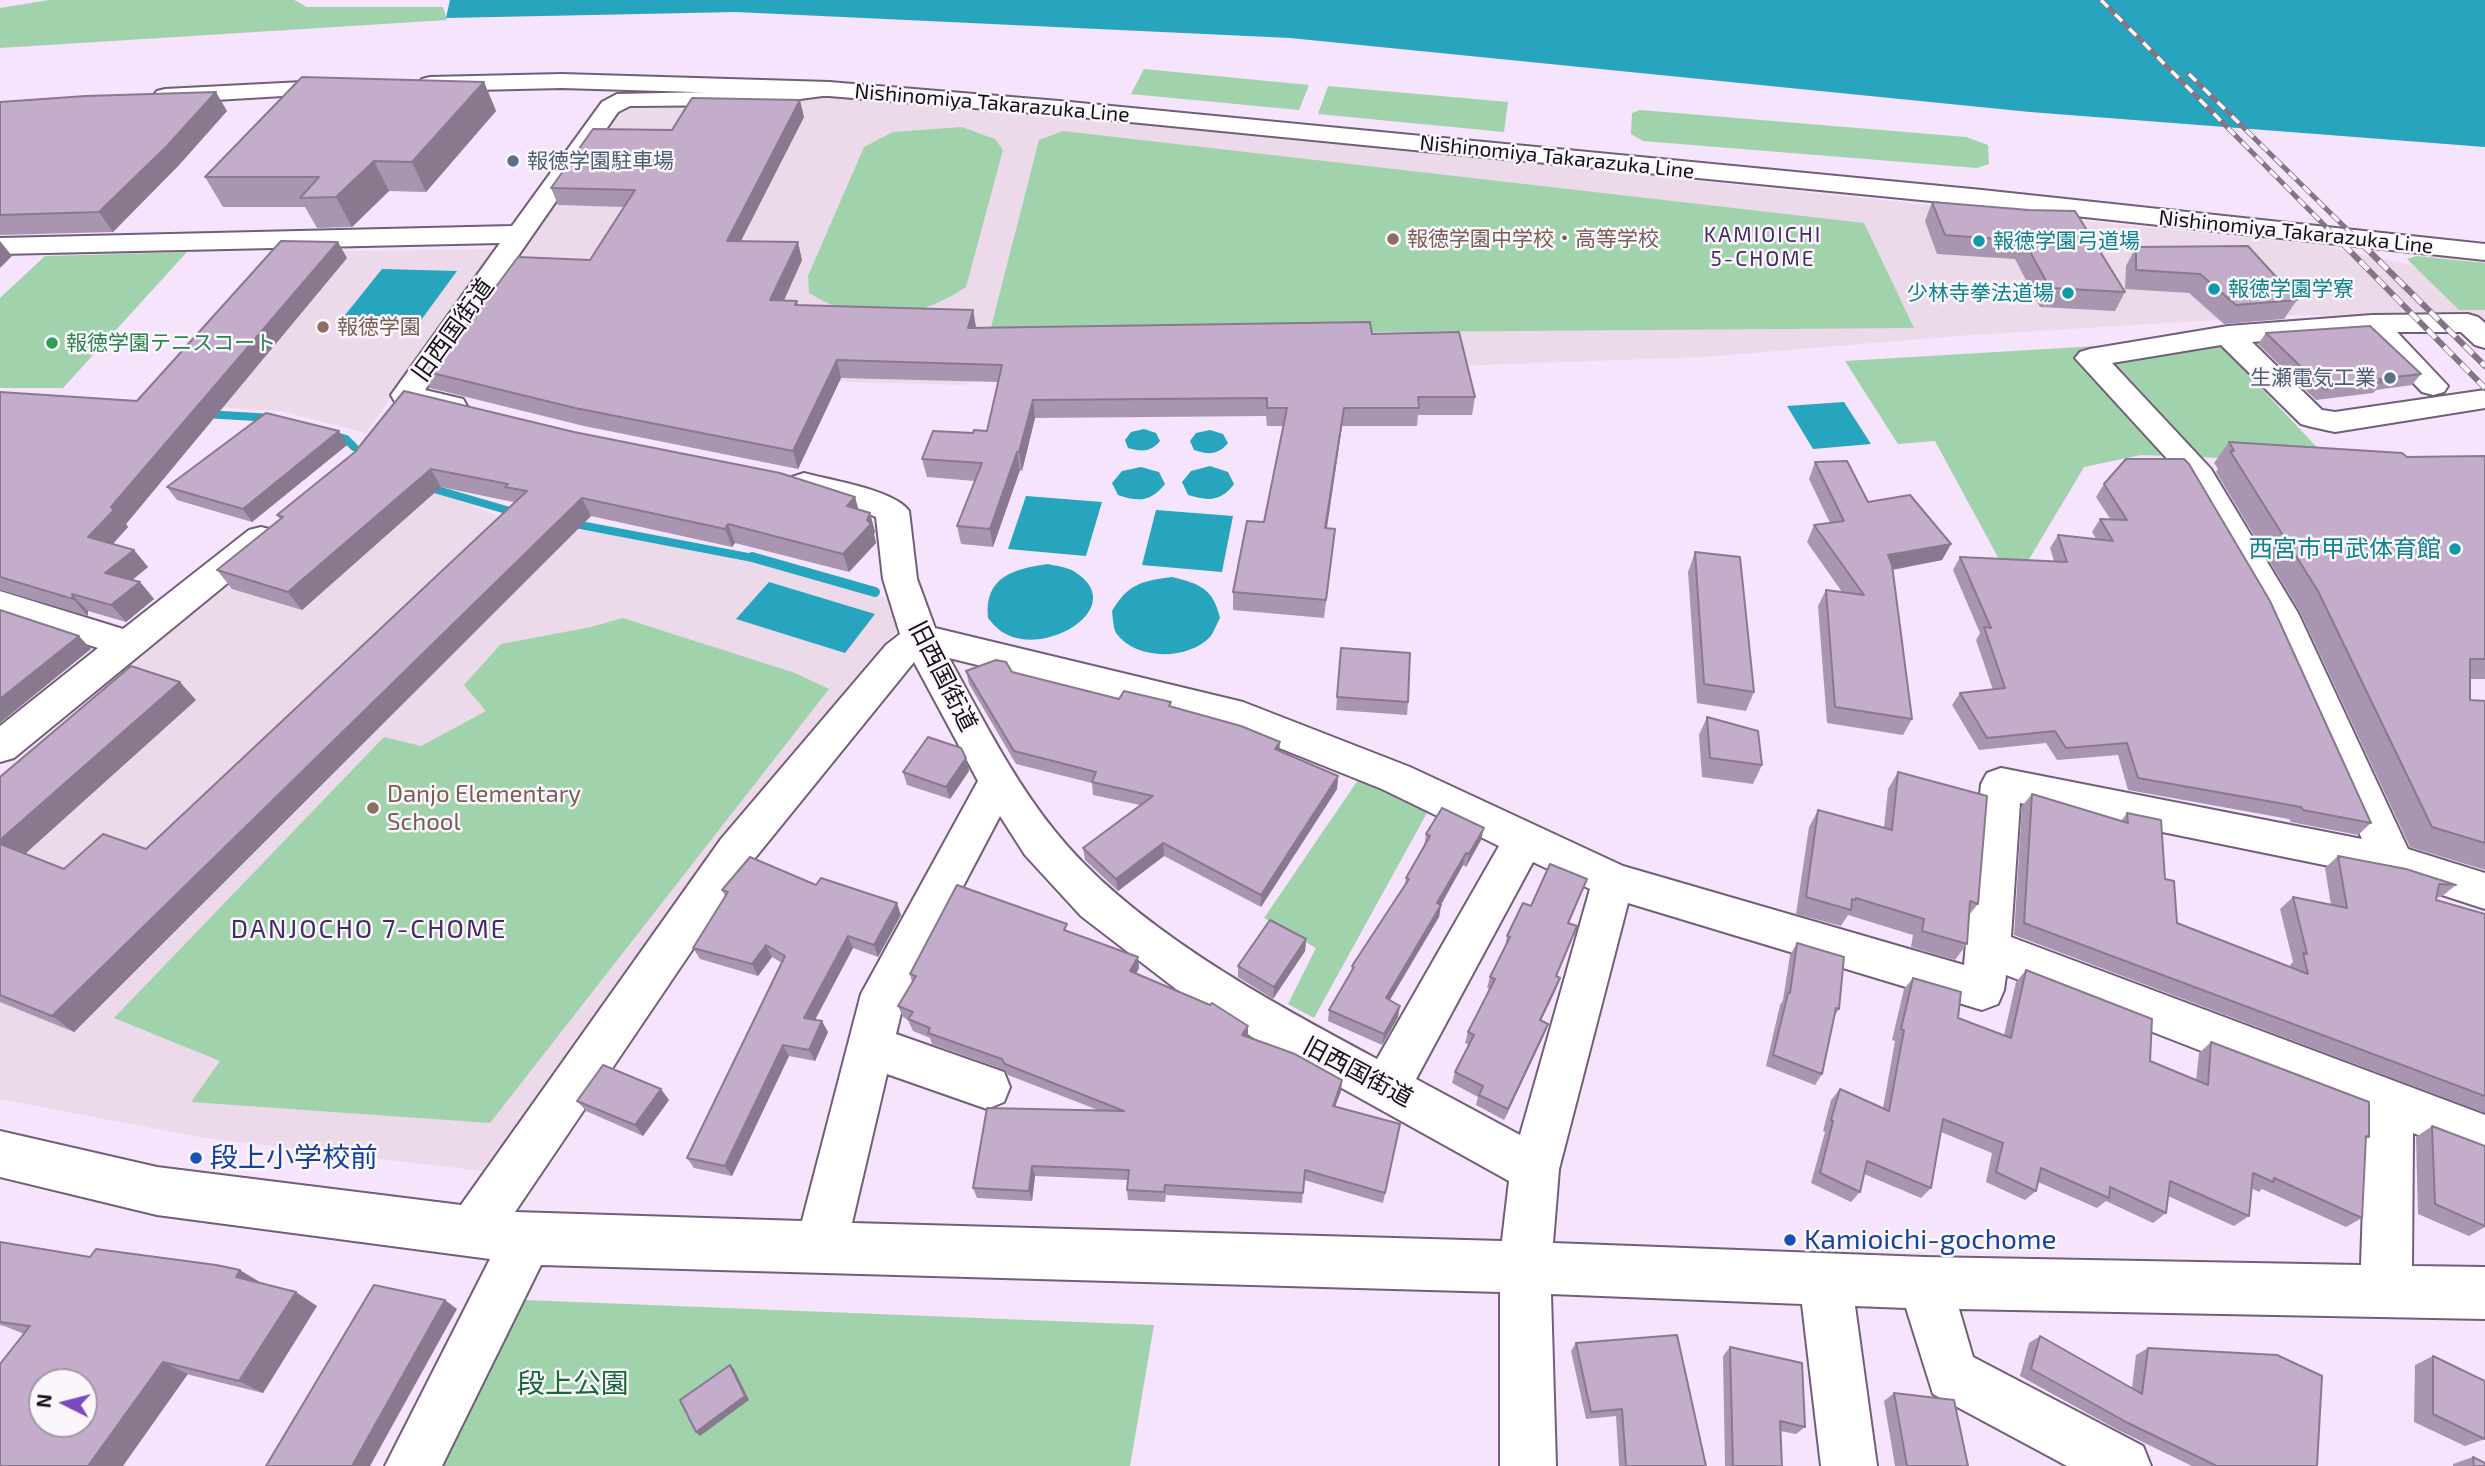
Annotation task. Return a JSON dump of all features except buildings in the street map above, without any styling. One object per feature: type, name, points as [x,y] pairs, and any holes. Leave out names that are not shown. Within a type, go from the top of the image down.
[{"type":"street","name":"Nishinomiya Takarazuka Line","points":[[403,85],[562,81],[829,89],[1087,111],[1982,198],[2485,252]]},
{"type":"street","points":[[147,97],[363,86]]},
{"type":"street","name":"旧西国街道","points":[[486,415],[395,410],[610,107],[625,99],[757,98],[829,89]]},
{"type":"street","name":"Nishinomiya Takarazuka Line","points":[[1982,198],[2215,208],[2445,223]]},
{"type":"street","points":[[0,246],[522,234]]},
{"type":"street","points":[[2393,862],[2280,613],[2195,469],[2090,358],[2228,335],[2372,324],[2479,328]]},
{"type":"street","points":[[2372,324],[2433,386]]},
{"type":"street","points":[[2228,335],[2312,417],[2335,422],[2481,399]]},
{"type":"street","points":[[2300,405],[2433,386],[2481,399]]},
{"type":"street","name":"旧西国街道","points":[[767,473],[865,500],[892,511],[900,579],[920,638],[998,781],[1040,843],[1096,903],[1192,975],[1284,1032],[1535,1169]]},
{"type":"street","points":[[0,747],[130,645],[289,514]]},
{"type":"street","points":[[0,603],[130,645]]},
{"type":"street","points":[[473,1231],[736,851],[898,654],[920,638],[1230,712],[1396,778],[1613,881],[1982,990],[1988,948],[2001,784],[2393,862],[2485,891]]},
{"type":"street","points":[[821,1248],[883,994],[998,781]]},
{"type":"street","points":[[1386,1088],[1524,839]]},
{"type":"street","points":[[1528,1466],[1525,1267],[1535,1169],[1613,881]]},
{"type":"street","points":[[1988,948],[2485,1138]]},
{"type":"street","points":[[871,1047],[987,1087]]},
{"type":"street","points":[[2386,1290],[2390,1101]]},
{"type":"street","points":[[0,1154],[157,1191],[527,1239],[1525,1267],[1925,1283],[2485,1293]]},
{"type":"street","points":[[413,1466],[527,1239]]},
{"type":"street","points":[[1825,1278],[1849,1466]]},
{"type":"street","points":[[1925,1283],[1952,1375],[2123,1466]]},
{"type":"shaded area","name":"報徳学園中学校・高等学校","points":[[816,96],[1057,115],[2319,245],[2485,281],[2485,319],[2295,315],[1957,336],[1704,357],[1259,373],[986,373],[964,385],[592,375],[429,378],[616,109],[641,104]]},
{"type":"shaded area","name":"報徳学園","points":[[496,249],[366,433],[281,411],[133,402],[278,252]]},
{"type":"shaded area","name":"Danjo Elementary School","points":[[368,464],[498,516],[740,557],[887,598],[899,628],[717,841],[482,1171],[204,1138],[0,1099],[0,775]]},
{"type":"green space","points":[[49,0],[294,0],[307,7],[443,7],[447,20],[0,48],[0,8]]},
{"type":"green space","points":[[1144,69],[1309,85],[1299,110],[1131,94]]},
{"type":"green space","points":[[1328,86],[1508,102],[1504,132],[1318,114]]},
{"type":"green space","points":[[1640,110],[1966,137],[1988,145],[1989,164],[1977,168],[1643,141],[1631,134],[1632,113]]},
{"type":"green space","points":[[962,127],[995,139],[1003,150],[966,287],[928,307],[888,315],[848,310],[809,293],[808,276],[864,147],[893,132]]},
{"type":"green space","points":[[1063,131],[1864,223],[1914,328],[989,335],[1039,140]]},
{"type":"green space","name":"報徳学園テニスコート","points":[[187,252],[63,388],[0,388],[0,298],[45,256]]},
{"type":"green space","points":[[2417,256],[2485,263],[2485,310],[2459,310],[2407,259]]},
{"type":"green space","points":[[2215,339],[2327,458],[2141,455],[2084,467],[2025,566],[2000,561],[1935,441],[1898,444],[1845,361]]},
{"type":"green space","points":[[623,618],[795,673],[829,689],[490,1123],[191,1102],[220,1061],[114,1018],[384,737],[421,746],[486,711],[464,685],[501,644],[591,627]]},
{"type":"green space","points":[[1358,780],[1428,811],[1314,1018],[1288,1004],[1316,948],[1264,918]]},
{"type":"green space","name":"段上公園","points":[[525,1300],[1154,1325],[1130,1466],[436,1466]]},
{"type":"water","points":[[450,0],[2485,0],[2485,147],[2030,112],[1290,38],[736,12],[446,18]]},
{"type":"water","points":[[382,269],[457,271],[416,327],[337,325]]},
{"type":"water","points":[[1844,402],[1871,444],[1813,449],[1787,406]]},
{"type":"water","points":[[1144,429],[1156,433],[1160,441],[1146,450],[1128,448],[1125,440],[1131,432]]},
{"type":"water","points":[[1210,430],[1223,434],[1228,443],[1213,453],[1194,450],[1190,441],[1196,433]]},
{"type":"water","points":[[1210,466],[1228,472],[1234,484],[1219,497],[1188,495],[1182,482],[1191,471]]},
{"type":"water","points":[[1141,467],[1159,472],[1165,484],[1155,494],[1144,499],[1118,495],[1112,483],[1122,471]]},
{"type":"water","points":[[1026,496],[1102,502],[1086,556],[1008,549]]},
{"type":"water","points":[[1156,510],[1233,516],[1222,572],[1142,565]]},
{"type":"water","points":[[1048,564],[1072,570],[1089,586],[1093,600],[1088,613],[1076,625],[1041,639],[1021,639],[1002,632],[988,618],[988,604],[996,584],[1013,572]]},
{"type":"water","points":[[1172,577],[1198,585],[1213,600],[1220,618],[1210,637],[1188,650],[1162,654],[1135,648],[1125,642],[1116,633],[1114,625],[1112,611],[1118,602],[1136,585]]},
{"type":"water","points":[[769,582],[875,614],[845,653],[736,619]]},
{"type":"waterway","points":[[205,414],[273,418]]},
{"type":"waterway","points":[[332,435],[346,439],[354,447]]},
{"type":"waterway","points":[[424,486],[520,514]]},
{"type":"waterway","points":[[570,523],[758,559]]},
{"type":"waterway","points":[[752,557],[875,592]]},
{"type":"railway","points":[[2101,0],[2345,246]]},
{"type":"railway","points":[[2189,74],[2364,246]]},
{"type":"railway","points":[[2343,244],[2485,388]]},
{"type":"railway","points":[[2362,244],[2485,366]]},
{"type":"place","name":"報徳学園駐車場","points":[[513,161]]},
{"type":"place","name":"報徳学園中学校・高等学校","points":[[1393,239]]},
{"type":"place","name":"報徳学園弓道場","points":[[1979,241]]},
{"type":"place","name":"報徳学園学寮","points":[[2214,289]]},
{"type":"place","name":"少林寺拳法道場","points":[[2068,293]]},
{"type":"place","name":"報徳学園","points":[[323,327]]},
{"type":"place","name":"報徳学園テニスコート","points":[[52,343]]},
{"type":"place","name":"生瀬電気工業","points":[[2390,378]]},
{"type":"place","name":"西宮市甲武体育館","points":[[2455,549]]},
{"type":"place","name":"Danjo Elementary School","points":[[373,808]]},
{"type":"place","name":"段上小学校前","points":[[196,1158]]},
{"type":"place","name":"Kamioichi-gochome","points":[[1790,1240]]},
{"type":"district","name":"KAMIOICHI 5-CHOME","points":[[1763,247]]},
{"type":"district","name":"DANJOCHO 7-CHOME","points":[[369,929]]}]
